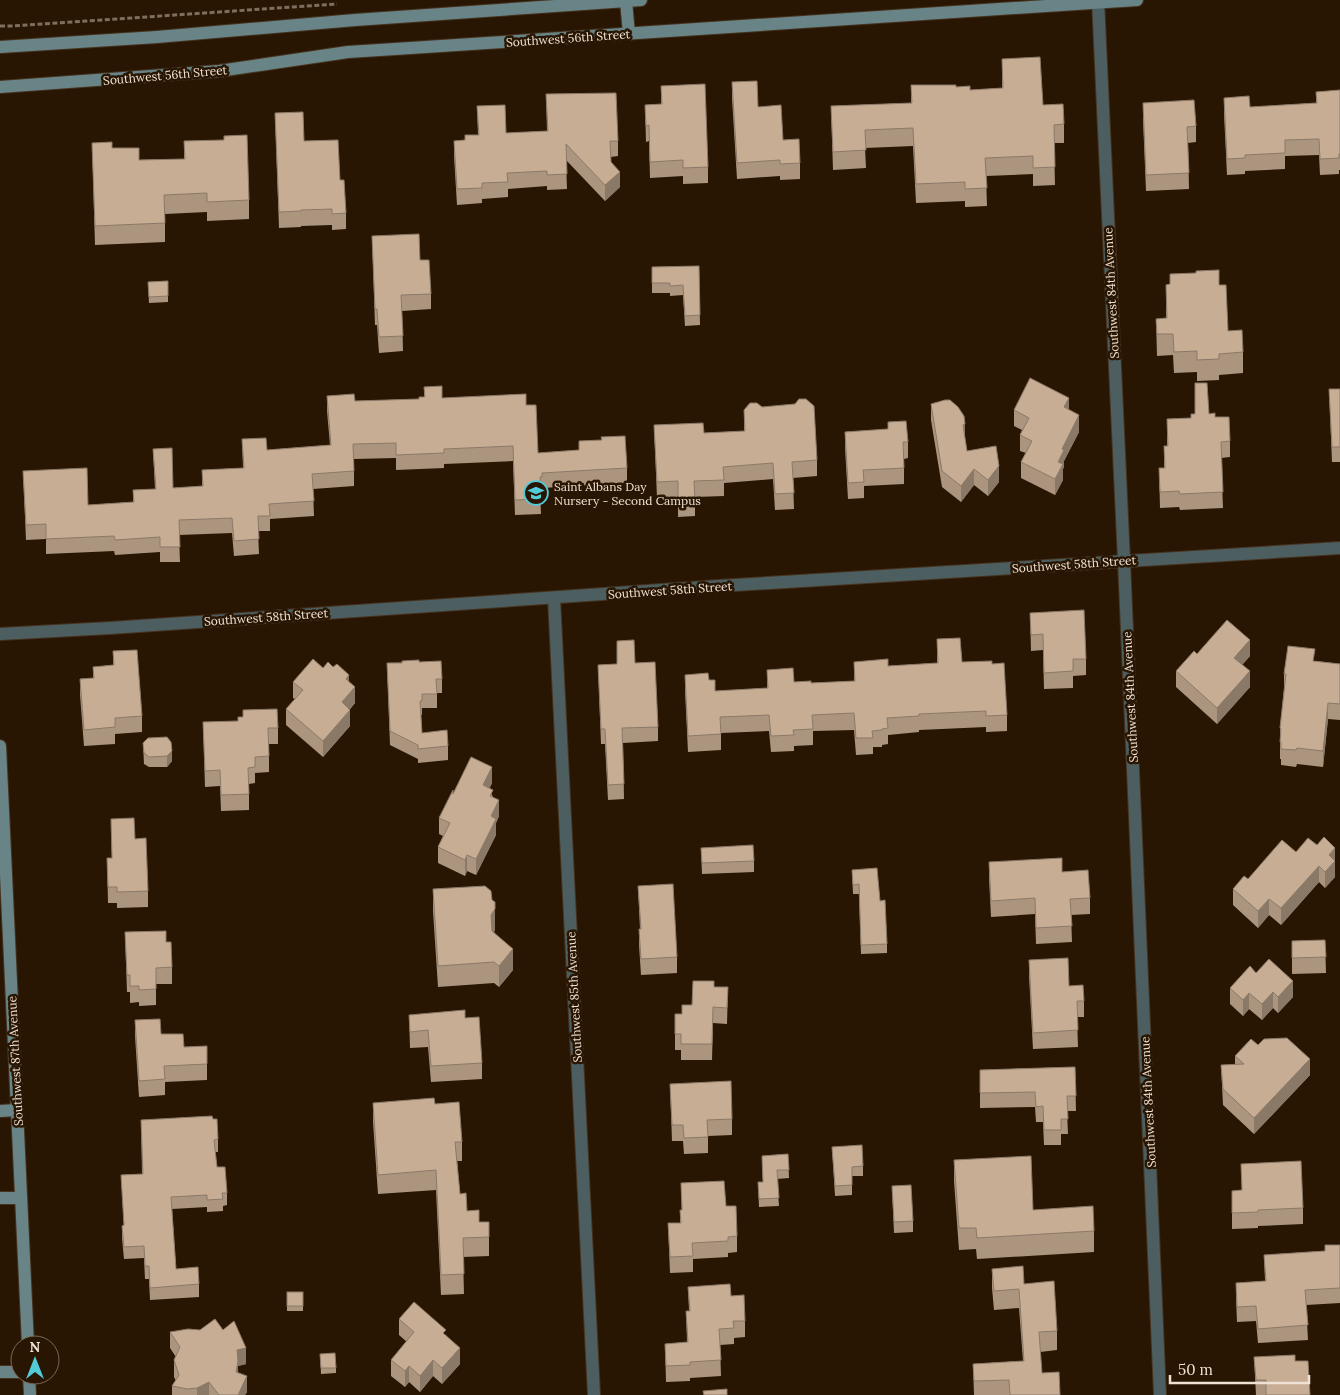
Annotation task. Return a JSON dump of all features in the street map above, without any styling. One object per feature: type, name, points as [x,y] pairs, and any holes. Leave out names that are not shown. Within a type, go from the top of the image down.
[{"type":"main road","points":[[0,47],[157,37],[355,20],[641,0]]},
{"type":"main road","name":"Southwest 56th Street","points":[[0,87],[219,71],[348,52],[1098,1],[1137,0]]},
{"type":"main road","points":[[626,1],[629,34]]},
{"type":"main road","name":"Southwest 87th Avenue","points":[[0,746],[4,921],[17,1110],[28,1335]]},
{"type":"main road","points":[[0,1111],[17,1110]]},
{"type":"main road","points":[[0,1198],[21,1198]]},
{"type":"street","name":"Southwest 84th Avenue","points":[[1098,1],[1160,1395]]},
{"type":"street","name":"Southwest 58th Street","points":[[0,634],[719,586],[1340,548]]},
{"type":"street","name":"Southwest 85th Avenue","points":[[554,598],[594,1395]]},
{"type":"path","points":[[0,26],[338,4]]},
{"type":"building","points":[[1040,57],[1043,105],[1063,104],[1064,124],[1054,125],[1055,167],[1033,168],[1033,156],[985,158],[987,188],[965,189],[965,182],[916,184],[913,128],[865,130],[866,150],[833,152],[831,106],[912,103],[911,85],[970,86],[970,90],[1003,88],[1002,59]]},
{"type":"building","points":[[757,81],[758,107],[781,105],[783,140],[799,139],[800,163],[780,164],[780,160],[737,163],[732,82]]},
{"type":"building","points":[[705,84],[708,167],[683,168],[683,160],[650,162],[649,125],[646,126],[645,105],[662,104],[661,86]]},
{"type":"building","points":[[1340,90],[1339,158],[1320,159],[1319,139],[1285,140],[1285,153],[1245,155],[1245,158],[1227,159],[1224,98],[1249,96],[1250,107],[1317,103],[1316,92]]},
{"type":"building","points":[[616,93],[618,141],[610,141],[611,162],[620,172],[605,185],[566,144],[567,174],[547,175],[547,171],[507,173],[508,182],[482,183],[482,188],[457,189],[454,141],[465,140],[465,135],[479,135],[477,106],[505,105],[506,133],[548,131],[546,94]]},
{"type":"building","points":[[1194,100],[1196,126],[1187,127],[1189,173],[1146,175],[1143,103]]},
{"type":"building","points":[[303,112],[304,141],[338,140],[340,180],[344,180],[346,213],[332,214],[332,209],[279,212],[275,113]]},
{"type":"building","points":[[247,135],[249,200],[207,202],[207,193],[164,195],[165,223],[95,226],[92,143],[112,142],[112,148],[139,148],[139,160],[185,159],[184,141],[224,140],[224,136]]},
{"type":"building","points":[[419,234],[420,260],[429,260],[431,294],[401,295],[403,336],[379,337],[377,309],[375,309],[372,236]]},
{"type":"building","points":[[699,266],[700,315],[685,316],[683,285],[670,286],[670,283],[652,283],[652,267]]},
{"type":"building","points":[[1219,270],[1219,285],[1226,285],[1228,331],[1242,330],[1243,352],[1219,354],[1219,359],[1197,360],[1197,351],[1174,352],[1173,334],[1157,334],[1156,319],[1167,318],[1166,285],[1170,284],[1170,274]]},
{"type":"building","points":[[168,281],[168,296],[149,297],[148,282]]},
{"type":"building","points":[[1030,378],[1069,398],[1064,407],[1079,415],[1062,449],[1064,450],[1058,462],[1063,464],[1055,479],[1021,462],[1032,441],[1020,435],[1029,418],[1014,410]]},
{"type":"building","points":[[1195,383],[1207,383],[1209,414],[1215,413],[1215,417],[1229,417],[1230,441],[1221,442],[1223,492],[1180,494],[1179,491],[1160,492],[1159,468],[1165,468],[1164,446],[1168,446],[1167,419],[1191,418],[1191,414],[1195,414]]},
{"type":"building","points":[[442,386],[442,398],[526,394],[526,405],[536,405],[538,453],[579,450],[579,441],[602,440],[601,437],[625,436],[627,468],[542,473],[542,477],[540,477],[541,499],[515,500],[513,446],[444,449],[444,453],[396,455],[396,443],[353,444],[354,471],[312,474],[314,501],[269,504],[270,516],[258,516],[259,539],[234,541],[232,518],[179,520],[180,547],[160,547],[160,537],[115,540],[114,536],[46,539],[46,524],[26,525],[23,471],[87,468],[88,505],[134,502],[133,490],[156,489],[153,449],[172,448],[173,488],[203,486],[202,470],[244,468],[242,439],[266,438],[267,450],[331,445],[327,396],[354,394],[355,401],[419,399],[419,397],[425,397],[424,387]]},
{"type":"building","points":[[1329,389],[1340,389],[1340,447],[1332,447]]},
{"type":"building","points":[[799,399],[806,399],[814,406],[817,460],[792,462],[794,493],[775,494],[773,463],[723,467],[724,480],[694,481],[695,500],[678,501],[678,481],[657,482],[654,425],[703,423],[704,433],[745,431],[744,410],[750,403],[757,403],[762,407],[795,404]]},
{"type":"building","points":[[950,400],[964,416],[965,424],[963,425],[967,451],[996,446],[999,466],[988,480],[974,469],[961,486],[942,471],[931,404]]},
{"type":"building","points":[[906,421],[908,442],[903,442],[904,468],[863,470],[864,482],[848,483],[845,432],[888,429],[888,422]]},
{"type":"building","points":[[1084,610],[1086,659],[1073,659],[1073,671],[1044,673],[1043,634],[1031,635],[1030,613]]},
{"type":"building","points":[[1227,620],[1250,640],[1234,658],[1250,671],[1217,708],[1176,671],[1194,651],[1197,654]]},
{"type":"building","points":[[960,638],[962,662],[992,661],[992,664],[1004,663],[1007,715],[986,716],[986,711],[919,714],[919,716],[887,718],[888,728],[872,731],[873,738],[856,738],[854,713],[812,715],[813,729],[793,730],[794,735],[771,736],[769,715],[720,717],[721,734],[688,736],[685,675],[708,673],[709,680],[715,680],[715,691],[768,688],[767,670],[793,668],[794,682],[855,681],[854,662],[888,659],[888,666],[938,663],[937,639]]},
{"type":"building","points":[[634,640],[635,663],[655,662],[658,727],[622,728],[624,784],[608,785],[605,729],[601,729],[598,665],[617,664],[617,641]]},
{"type":"building","points":[[1288,646],[1315,649],[1313,661],[1340,664],[1340,704],[1328,703],[1323,751],[1297,748],[1296,750],[1281,749],[1280,728]]},
{"type":"building","points":[[137,650],[142,716],[115,718],[115,727],[84,730],[80,679],[94,678],[93,667],[114,665],[113,651]]},
{"type":"building","points":[[313,659],[323,668],[328,662],[333,667],[337,664],[349,675],[346,679],[355,687],[342,702],[350,710],[323,741],[286,709],[303,690],[293,682]]},
{"type":"building","points":[[419,660],[419,662],[441,661],[442,679],[436,679],[437,694],[422,694],[422,701],[420,701],[422,733],[447,730],[448,746],[418,749],[418,745],[390,731],[387,663]]},
{"type":"building","points":[[277,709],[278,728],[268,728],[269,756],[255,757],[255,767],[248,768],[249,794],[221,795],[220,770],[205,771],[203,722],[238,721],[238,717],[243,717],[243,710]]},
{"type":"building","points":[[167,737],[171,742],[172,751],[167,756],[149,757],[144,753],[143,743],[148,738]]},
{"type":"building","points":[[471,757],[492,767],[483,785],[493,790],[490,796],[499,800],[491,816],[496,819],[476,859],[467,855],[465,860],[438,847],[450,823],[439,818]]},
{"type":"building","points":[[134,818],[135,839],[146,838],[148,891],[117,892],[117,887],[108,887],[107,858],[112,858],[111,819]]},
{"type":"building","points":[[1324,837],[1335,848],[1329,855],[1335,861],[1325,872],[1319,866],[1281,908],[1269,899],[1258,911],[1233,889],[1244,876],[1248,879],[1282,840],[1296,852],[1308,838],[1317,845]]},
{"type":"building","points":[[753,845],[754,861],[702,863],[701,848]]},
{"type":"building","points":[[1062,858],[1062,872],[1088,870],[1090,898],[1070,899],[1072,926],[1036,928],[1035,898],[991,901],[989,862]]},
{"type":"building","points":[[877,868],[880,901],[885,900],[887,944],[861,945],[859,884],[853,885],[852,870]]},
{"type":"building","points":[[673,884],[677,957],[641,959],[638,886]]},
{"type":"building","points":[[485,886],[491,891],[492,900],[495,902],[495,909],[491,915],[492,931],[513,949],[499,966],[494,962],[438,966],[433,889]]},
{"type":"building","points":[[166,931],[166,942],[171,942],[172,967],[156,968],[156,989],[139,990],[139,986],[130,986],[130,975],[127,975],[125,932]]},
{"type":"building","points":[[1325,940],[1326,957],[1292,958],[1292,941]]},
{"type":"building","points":[[1068,958],[1069,986],[1083,985],[1084,1001],[1077,1001],[1078,1030],[1033,1033],[1029,960]]},
{"type":"building","points":[[1269,959],[1293,981],[1278,997],[1273,992],[1262,1004],[1249,993],[1243,1000],[1230,988],[1250,966],[1256,973]]},
{"type":"building","points":[[693,981],[714,981],[714,987],[728,987],[727,1008],[713,1007],[712,1044],[681,1044],[681,1034],[675,1034],[675,1014],[682,1014],[682,1005],[692,1005]]},
{"type":"building","points":[[465,1010],[465,1018],[479,1017],[482,1063],[431,1066],[428,1030],[410,1032],[409,1015]]},
{"type":"building","points":[[160,1019],[161,1034],[183,1034],[184,1047],[207,1046],[207,1064],[164,1066],[165,1079],[139,1081],[135,1020]]},
{"type":"building","points":[[1287,1038],[1310,1059],[1254,1118],[1223,1089],[1221,1065],[1244,1064],[1235,1056],[1251,1039],[1258,1045],[1264,1039]]},
{"type":"building","points":[[1075,1067],[1076,1096],[1067,1096],[1068,1119],[1061,1119],[1061,1130],[1044,1130],[1043,1106],[1036,1107],[1035,1092],[980,1093],[980,1070]]},
{"type":"building","points":[[731,1081],[732,1119],[707,1120],[708,1137],[684,1138],[683,1125],[672,1125],[670,1084]]},
{"type":"building","points":[[434,1098],[435,1104],[459,1102],[462,1142],[455,1142],[460,1194],[466,1193],[467,1211],[479,1210],[479,1222],[489,1222],[489,1237],[463,1238],[464,1274],[441,1275],[436,1170],[378,1175],[373,1103]]},
{"type":"building","points":[[212,1116],[213,1119],[217,1119],[218,1139],[214,1140],[217,1167],[225,1167],[227,1193],[222,1193],[223,1199],[207,1200],[207,1195],[171,1197],[176,1269],[198,1267],[199,1284],[150,1288],[149,1266],[145,1266],[144,1246],[124,1247],[121,1175],[143,1174],[141,1120]]},
{"type":"building","points":[[862,1145],[863,1166],[852,1167],[852,1185],[835,1186],[832,1147]]},
{"type":"building","points":[[788,1154],[789,1170],[777,1170],[779,1198],[759,1199],[758,1182],[763,1182],[762,1156]]},
{"type":"building","points":[[1031,1156],[1033,1210],[1093,1206],[1094,1231],[977,1238],[976,1228],[959,1228],[954,1160]]},
{"type":"building","points":[[1301,1161],[1303,1208],[1232,1213],[1232,1191],[1242,1190],[1241,1164]]},
{"type":"building","points":[[724,1181],[726,1206],[736,1206],[737,1236],[728,1237],[728,1241],[692,1243],[693,1256],[670,1257],[668,1223],[681,1223],[681,1183]]},
{"type":"building","points":[[911,1185],[913,1221],[894,1222],[892,1186]]},
{"type":"building","points":[[1325,1245],[1340,1245],[1340,1288],[1305,1290],[1308,1325],[1258,1329],[1256,1306],[1237,1307],[1236,1283],[1266,1281],[1264,1255],[1325,1251]]},
{"type":"building","points":[[1023,1266],[1024,1284],[1054,1281],[1057,1331],[1039,1332],[1042,1373],[1059,1372],[1060,1395],[1010,1395],[1009,1380],[974,1381],[973,1364],[1024,1361],[1019,1289],[994,1291],[992,1269]]},
{"type":"building","points":[[730,1284],[731,1296],[744,1295],[745,1321],[733,1321],[734,1328],[719,1329],[721,1360],[690,1362],[690,1365],[666,1366],[665,1344],[688,1342],[686,1311],[690,1311],[688,1287]]},
{"type":"building","points":[[287,1292],[303,1292],[303,1306],[287,1306]]},
{"type":"building","points":[[414,1302],[446,1330],[443,1333],[460,1348],[442,1368],[433,1360],[420,1376],[409,1366],[405,1371],[391,1360],[414,1332],[399,1319]]},
{"type":"building","points":[[215,1319],[223,1330],[234,1321],[246,1348],[237,1350],[236,1372],[247,1376],[238,1395],[219,1395],[209,1382],[197,1388],[188,1389],[172,1386],[179,1375],[174,1360],[180,1347],[170,1332],[188,1329],[200,1330]]},
{"type":"building","points":[[335,1353],[336,1368],[321,1368],[320,1354]]},
{"type":"building","points":[[1295,1355],[1295,1361],[1308,1361],[1310,1395],[1266,1395],[1266,1380],[1256,1380],[1254,1357]]},
{"type":"building","points":[[727,1389],[727,1395],[704,1395],[703,1391]]},
{"type":"place","name":"Saint Albans Day Nursery - Second Campus","points":[[536,493]]}]
